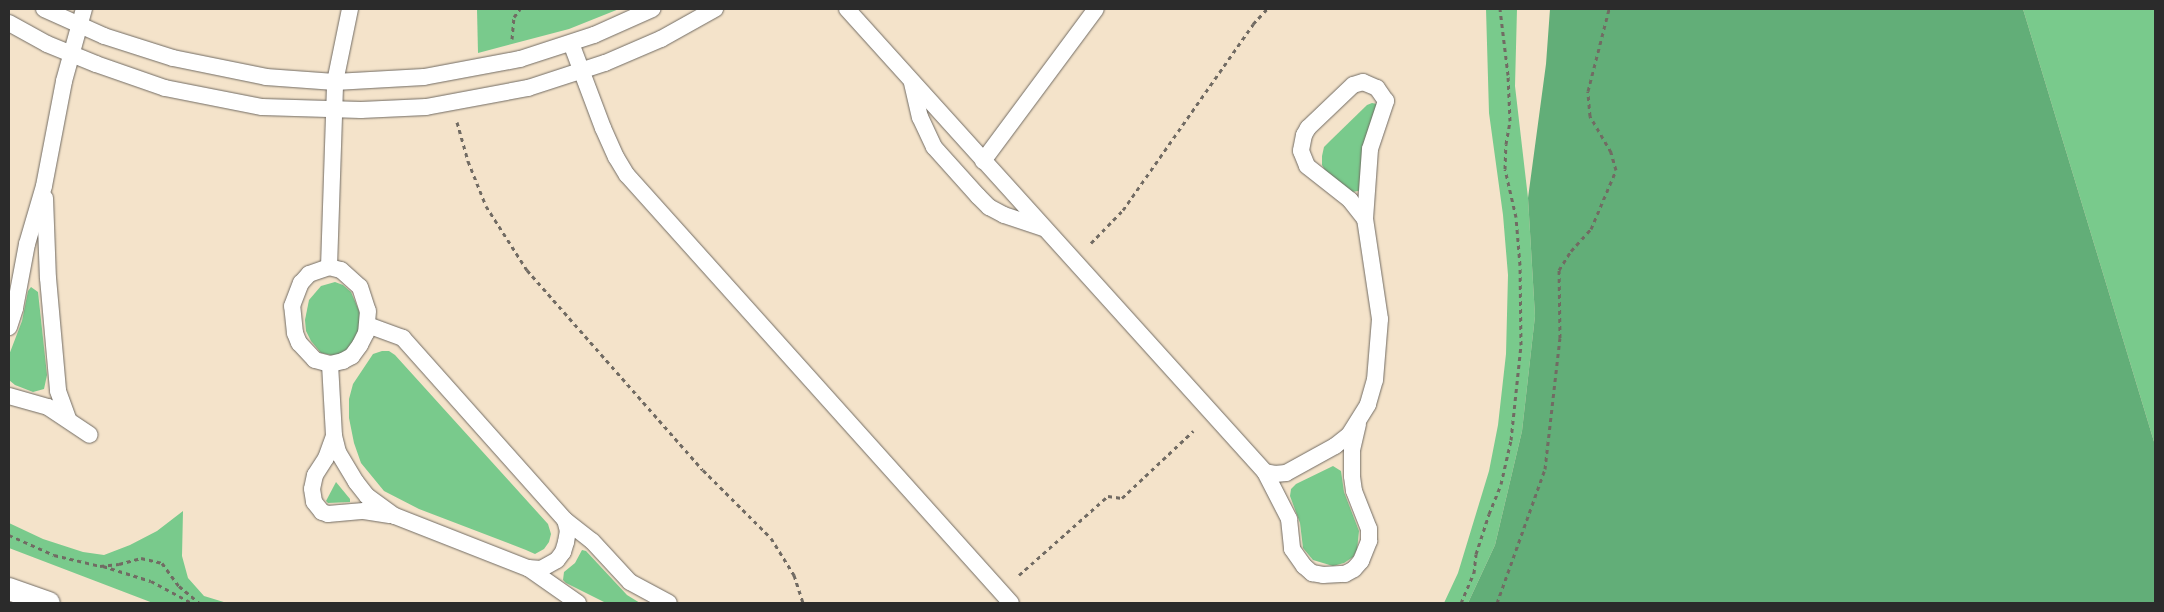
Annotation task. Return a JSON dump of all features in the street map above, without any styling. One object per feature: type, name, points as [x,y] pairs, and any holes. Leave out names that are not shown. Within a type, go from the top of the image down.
[{"type":"main road","points":[[9,589],[49,603]]},
{"type":"street","points":[[44,9],[80,26],[173,58],[266,77],[335,82],[424,77],[520,59],[571,43],[652,9]]},
{"type":"street","points":[[9,327],[27,244],[44,186],[54,129],[84,9]]},
{"type":"street","points":[[330,267],[335,82],[350,9]]},
{"type":"street","points":[[9,23],[72,54],[165,88],[218,100],[262,107],[333,110],[435,106],[528,88],[581,72],[661,39],[715,9]]},
{"type":"street","points":[[847,9],[1265,472],[1289,519],[1292,549],[1304,566],[1312,573],[1323,576],[1345,574],[1354,569],[1361,561],[1369,541],[1369,529],[1354,491],[1352,476],[1352,450],[1358,424]]},
{"type":"street","points":[[983,160],[1096,9]]},
{"type":"street","points":[[571,43],[616,157],[643,196],[1001,600]]},
{"type":"street","points":[[912,81],[920,116],[934,147],[978,196],[989,207],[1045,229]]},
{"type":"street","points":[[1265,472],[1275,474],[1286,473],[1335,446],[1349,435],[1358,424],[1368,404],[1375,380],[1380,319],[1365,219],[1370,149],[1386,101],[1377,88],[1363,82],[1354,85],[1308,128],[1304,135],[1301,151],[1303,159],[1314,173],[1350,200],[1365,219]]},
{"type":"street","points":[[44,186],[48,278],[58,391],[68,418]]},
{"type":"street","points":[[330,267],[341,270],[360,287],[368,310],[368,325],[363,339],[352,356],[344,361],[330,364],[315,360],[299,343],[295,333],[292,306],[301,283],[309,274],[330,267]]},
{"type":"street","points":[[21,277],[48,278]]},
{"type":"street","points":[[368,325],[403,338],[566,520],[592,541],[630,582],[669,603]]},
{"type":"street","points":[[330,364],[334,436],[338,452],[367,496],[395,516]]},
{"type":"street","points":[[9,396],[48,407],[68,418],[90,435]]},
{"type":"street","points":[[334,436],[326,458],[315,475],[312,489],[314,502],[322,512],[328,514],[364,511],[395,516],[528,568],[578,603]]},
{"type":"street","points":[[528,568],[541,569],[550,566],[563,552],[568,531],[566,520]]},
{"type":"path","points":[[512,39],[514,17],[520,9]]},
{"type":"path","points":[[1090,243],[1123,210],[1253,24],[1267,9]]},
{"type":"path","points":[[1461,603],[1474,573],[1476,554],[1501,484],[1511,440],[1521,345],[1520,265],[1516,216],[1505,169],[1509,102],[1508,75],[1500,9]]},
{"type":"path","points":[[1497,603],[1545,469],[1560,338],[1560,270],[1571,251],[1592,229],[1616,170],[1611,152],[1590,116],[1588,91],[1609,9]]},
{"type":"path","points":[[457,122],[468,161],[486,206],[527,270],[703,470],[771,538],[794,575],[803,603]]},
{"type":"path","points":[[1019,575],[1108,496],[1122,498],[1193,431]]},
{"type":"path","points":[[9,535],[54,555],[152,581],[192,603]]},
{"type":"path","points":[[100,566],[119,564],[140,558],[162,563],[180,586],[199,603]]},
{"type":"green space","points":[[477,9],[619,9],[569,29],[478,53]]},
{"type":"green space","points":[[1486,9],[1517,9],[1515,86],[1528,198],[1535,316],[1522,431],[1495,545],[1468,603],[1444,603],[1458,573],[1489,471],[1498,425],[1506,354],[1508,275],[1503,215],[1489,113]]},
{"type":"green space","points":[[1550,9],[2023,9],[2155,445],[2155,603],[1468,603],[1495,545],[1522,431],[1535,316],[1528,198],[1546,64]]},
{"type":"green space","points":[[2023,9],[2155,9],[2155,445]]},
{"type":"green space","points":[[1377,104],[1364,190],[1352,192],[1326,172],[1322,165],[1324,147],[1367,105]]},
{"type":"green space","points":[[335,282],[343,285],[351,292],[360,313],[358,339],[341,357],[321,353],[311,341],[306,331],[305,320],[309,300],[321,286]]},
{"type":"green space","points":[[31,287],[38,292],[47,375],[44,389],[33,392],[15,385],[9,380],[9,355],[22,321],[28,291]]},
{"type":"green space","points":[[389,351],[395,355],[548,524],[551,534],[549,542],[544,549],[535,554],[419,509],[384,491],[361,463],[354,443],[349,418],[349,399],[353,384],[373,354]]},
{"type":"green space","points":[[1333,466],[1341,471],[1344,492],[1359,531],[1357,550],[1353,557],[1344,563],[1333,566],[1313,560],[1303,548],[1300,523],[1290,496],[1291,489],[1296,484]]},
{"type":"green space","points":[[336,482],[350,499],[350,502],[328,503],[326,501]]},
{"type":"green space","points":[[183,511],[182,556],[188,578],[204,596],[227,603],[153,603],[9,548],[9,523],[43,539],[83,552],[104,555],[130,545],[157,531]]},
{"type":"green space","points":[[582,550],[586,551],[627,595],[640,603],[606,603],[566,583],[563,580],[564,572],[575,563]]}]
